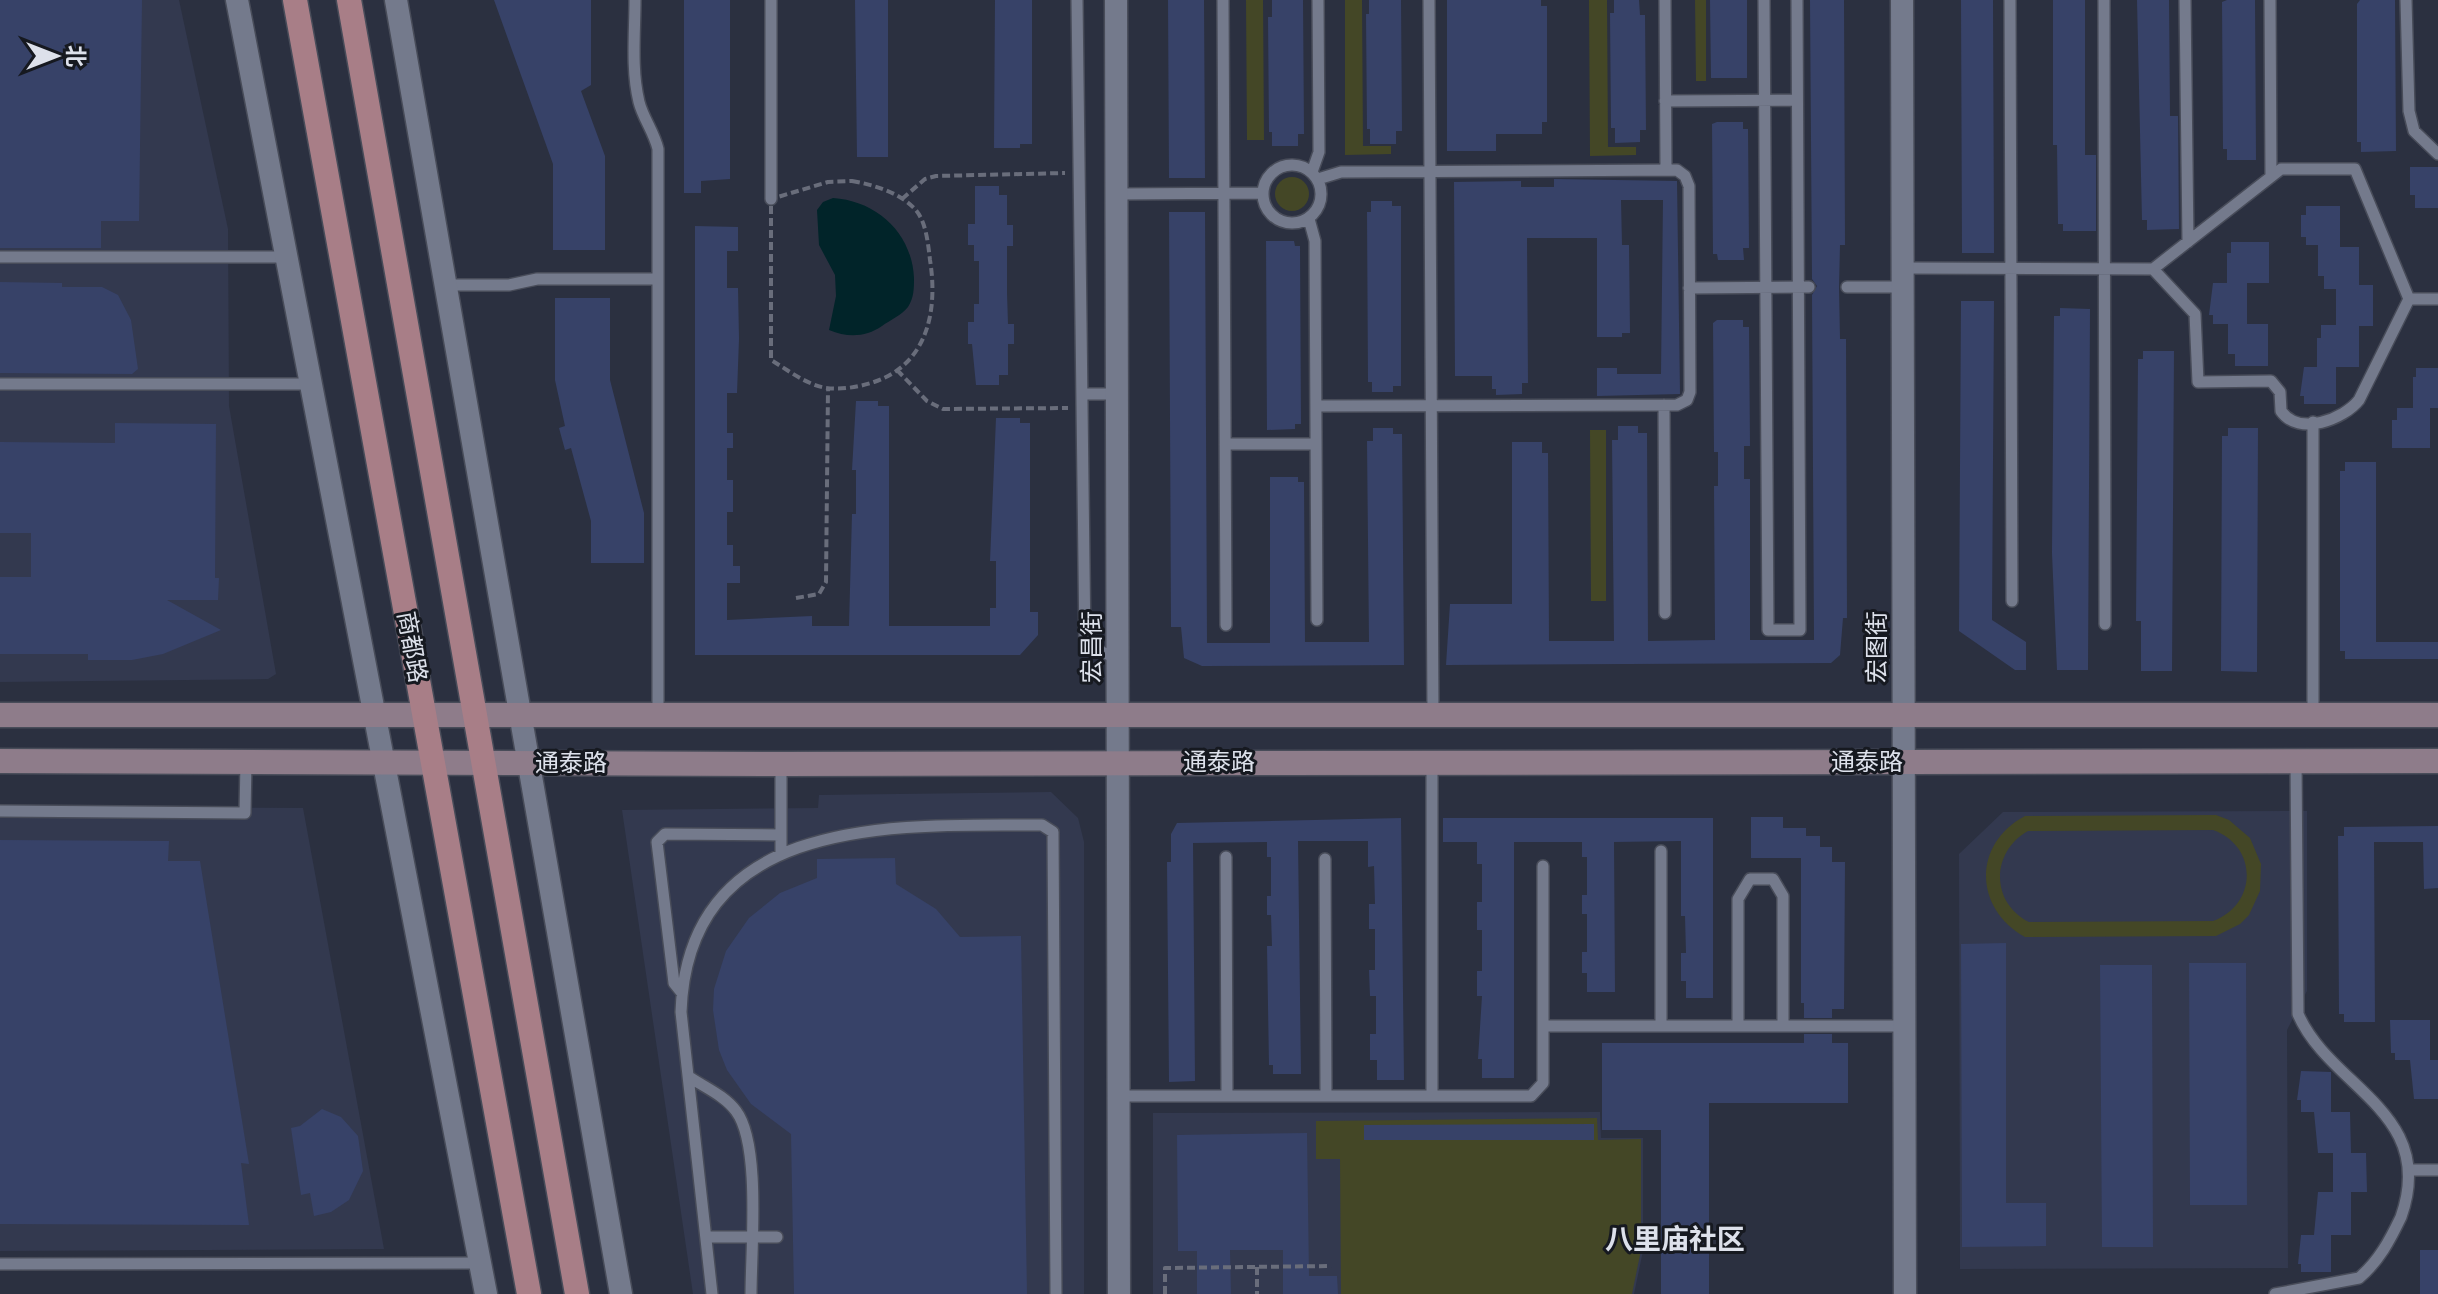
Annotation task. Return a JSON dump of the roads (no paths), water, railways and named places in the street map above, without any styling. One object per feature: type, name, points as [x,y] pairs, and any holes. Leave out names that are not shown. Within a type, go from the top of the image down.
[{"type":"main road","name":"商都路","points":[[295,0],[529,1294]]},
{"type":"main road","points":[[349,0],[577,1294]]},
{"type":"street","points":[[237,0],[486,1294]]},
{"type":"street","points":[[396,0],[621,1294]]},
{"type":"street","name":"宏昌街","points":[[1116,0],[1119,1294]]},
{"type":"street","name":"宏图街","points":[[1902,0],[1905,1294]]},
{"type":"street","name":"通泰路","points":[[0,715],[2438,715]]},
{"type":"street","name":"通泰路","points":[[0,761],[781,764],[1432,760],[2438,761]]},
{"type":"lane","points":[[635,0],[635,81],[640,106],[654,131],[658,149],[658,713]]},
{"type":"lane","points":[[771,0],[771,199]]},
{"type":"lane","points":[[1077,0],[1085,646],[1118,658]]},
{"type":"lane","points":[[1223,0],[1226,625]]},
{"type":"lane","points":[[1316,406],[1664,405],[1687,400],[1690,392],[1689,186],[1685,176],[1677,170],[1341,172],[1315,176],[1297,165],[1277,168],[1265,183],[1263,193],[1268,212],[1275,219],[1292,224],[1309,219],[1322,197],[1315,176],[1319,152],[1318,0]]},
{"type":"lane","points":[[1429,0],[1433,713]]},
{"type":"lane","points":[[1665,0],[1666,170]]},
{"type":"lane","points":[[1764,0],[1768,630],[1800,630],[1804,287],[1797,100],[1797,0]]},
{"type":"lane","points":[[2010,0],[2012,601]]},
{"type":"lane","points":[[2104,0],[2105,624]]},
{"type":"lane","points":[[2185,0],[2188,242]]},
{"type":"lane","points":[[2270,0],[2271,177]]},
{"type":"lane","points":[[2406,0],[2409,111],[2414,131],[2438,154]]},
{"type":"lane","points":[[1665,101],[1797,100]]},
{"type":"lane","points":[[1847,287],[1902,278],[2011,269],[2153,269],[2288,167],[2355,169],[2409,299],[2359,400],[2349,412],[2335,419],[2313,422],[2285,417],[2279,387],[2271,381],[2198,382],[2195,314],[2153,269]]},
{"type":"lane","points":[[1117,194],[1263,193]]},
{"type":"lane","points":[[1309,219],[1315,241],[1317,620]]},
{"type":"lane","points":[[0,257],[287,257]]},
{"type":"lane","points":[[444,285],[509,285],[537,279],[658,279]]},
{"type":"lane","points":[[1689,288],[1804,287]]},
{"type":"lane","points":[[2409,299],[2438,299]]},
{"type":"lane","points":[[0,384],[312,384]]},
{"type":"lane","points":[[1082,394],[1117,394]]},
{"type":"lane","points":[[1664,405],[1665,613]]},
{"type":"lane","points":[[2313,422],[2313,715]]},
{"type":"lane","points":[[1225,444],[1316,444]]},
{"type":"lane","points":[[1432,760],[1432,1096]]},
{"type":"lane","points":[[0,811],[245,813],[246,761]]},
{"type":"lane","points":[[2275,1294],[2359,1278],[2370,1269],[2385,1249],[2405,1209],[2413,1170],[2406,1135],[2376,1095],[2318,1045],[2298,1014],[2296,761]]},
{"type":"lane","points":[[781,764],[781,854]]},
{"type":"lane","points":[[712,1294],[682,993],[691,944],[707,914],[730,887],[781,854],[816,841],[898,825],[1042,825],[1053,832],[1056,1294]]},
{"type":"lane","points":[[682,993],[674,983],[657,842],[665,834],[781,835]]},
{"type":"lane","points":[[1661,851],[1661,1026]]},
{"type":"lane","points":[[1226,857],[1227,1096]]},
{"type":"lane","points":[[1325,859],[1326,1096]]},
{"type":"lane","points":[[1119,1096],[1531,1096],[1543,1083],[1543,866]]},
{"type":"lane","points":[[1738,1026],[1738,899],[1750,879],[1773,879],[1783,896],[1783,1026]]},
{"type":"lane","points":[[1543,1026],[1904,1026]]},
{"type":"lane","points":[[691,1078],[728,1102],[738,1113],[751,1143],[751,1294]]},
{"type":"lane","points":[[2413,1170],[2438,1170]]},
{"type":"lane","points":[[707,1237],[777,1237]]},
{"type":"lane","points":[[0,1264],[480,1263]]},
{"type":"district","name":"八里庙社区","points":[[1675,1239]]}]
